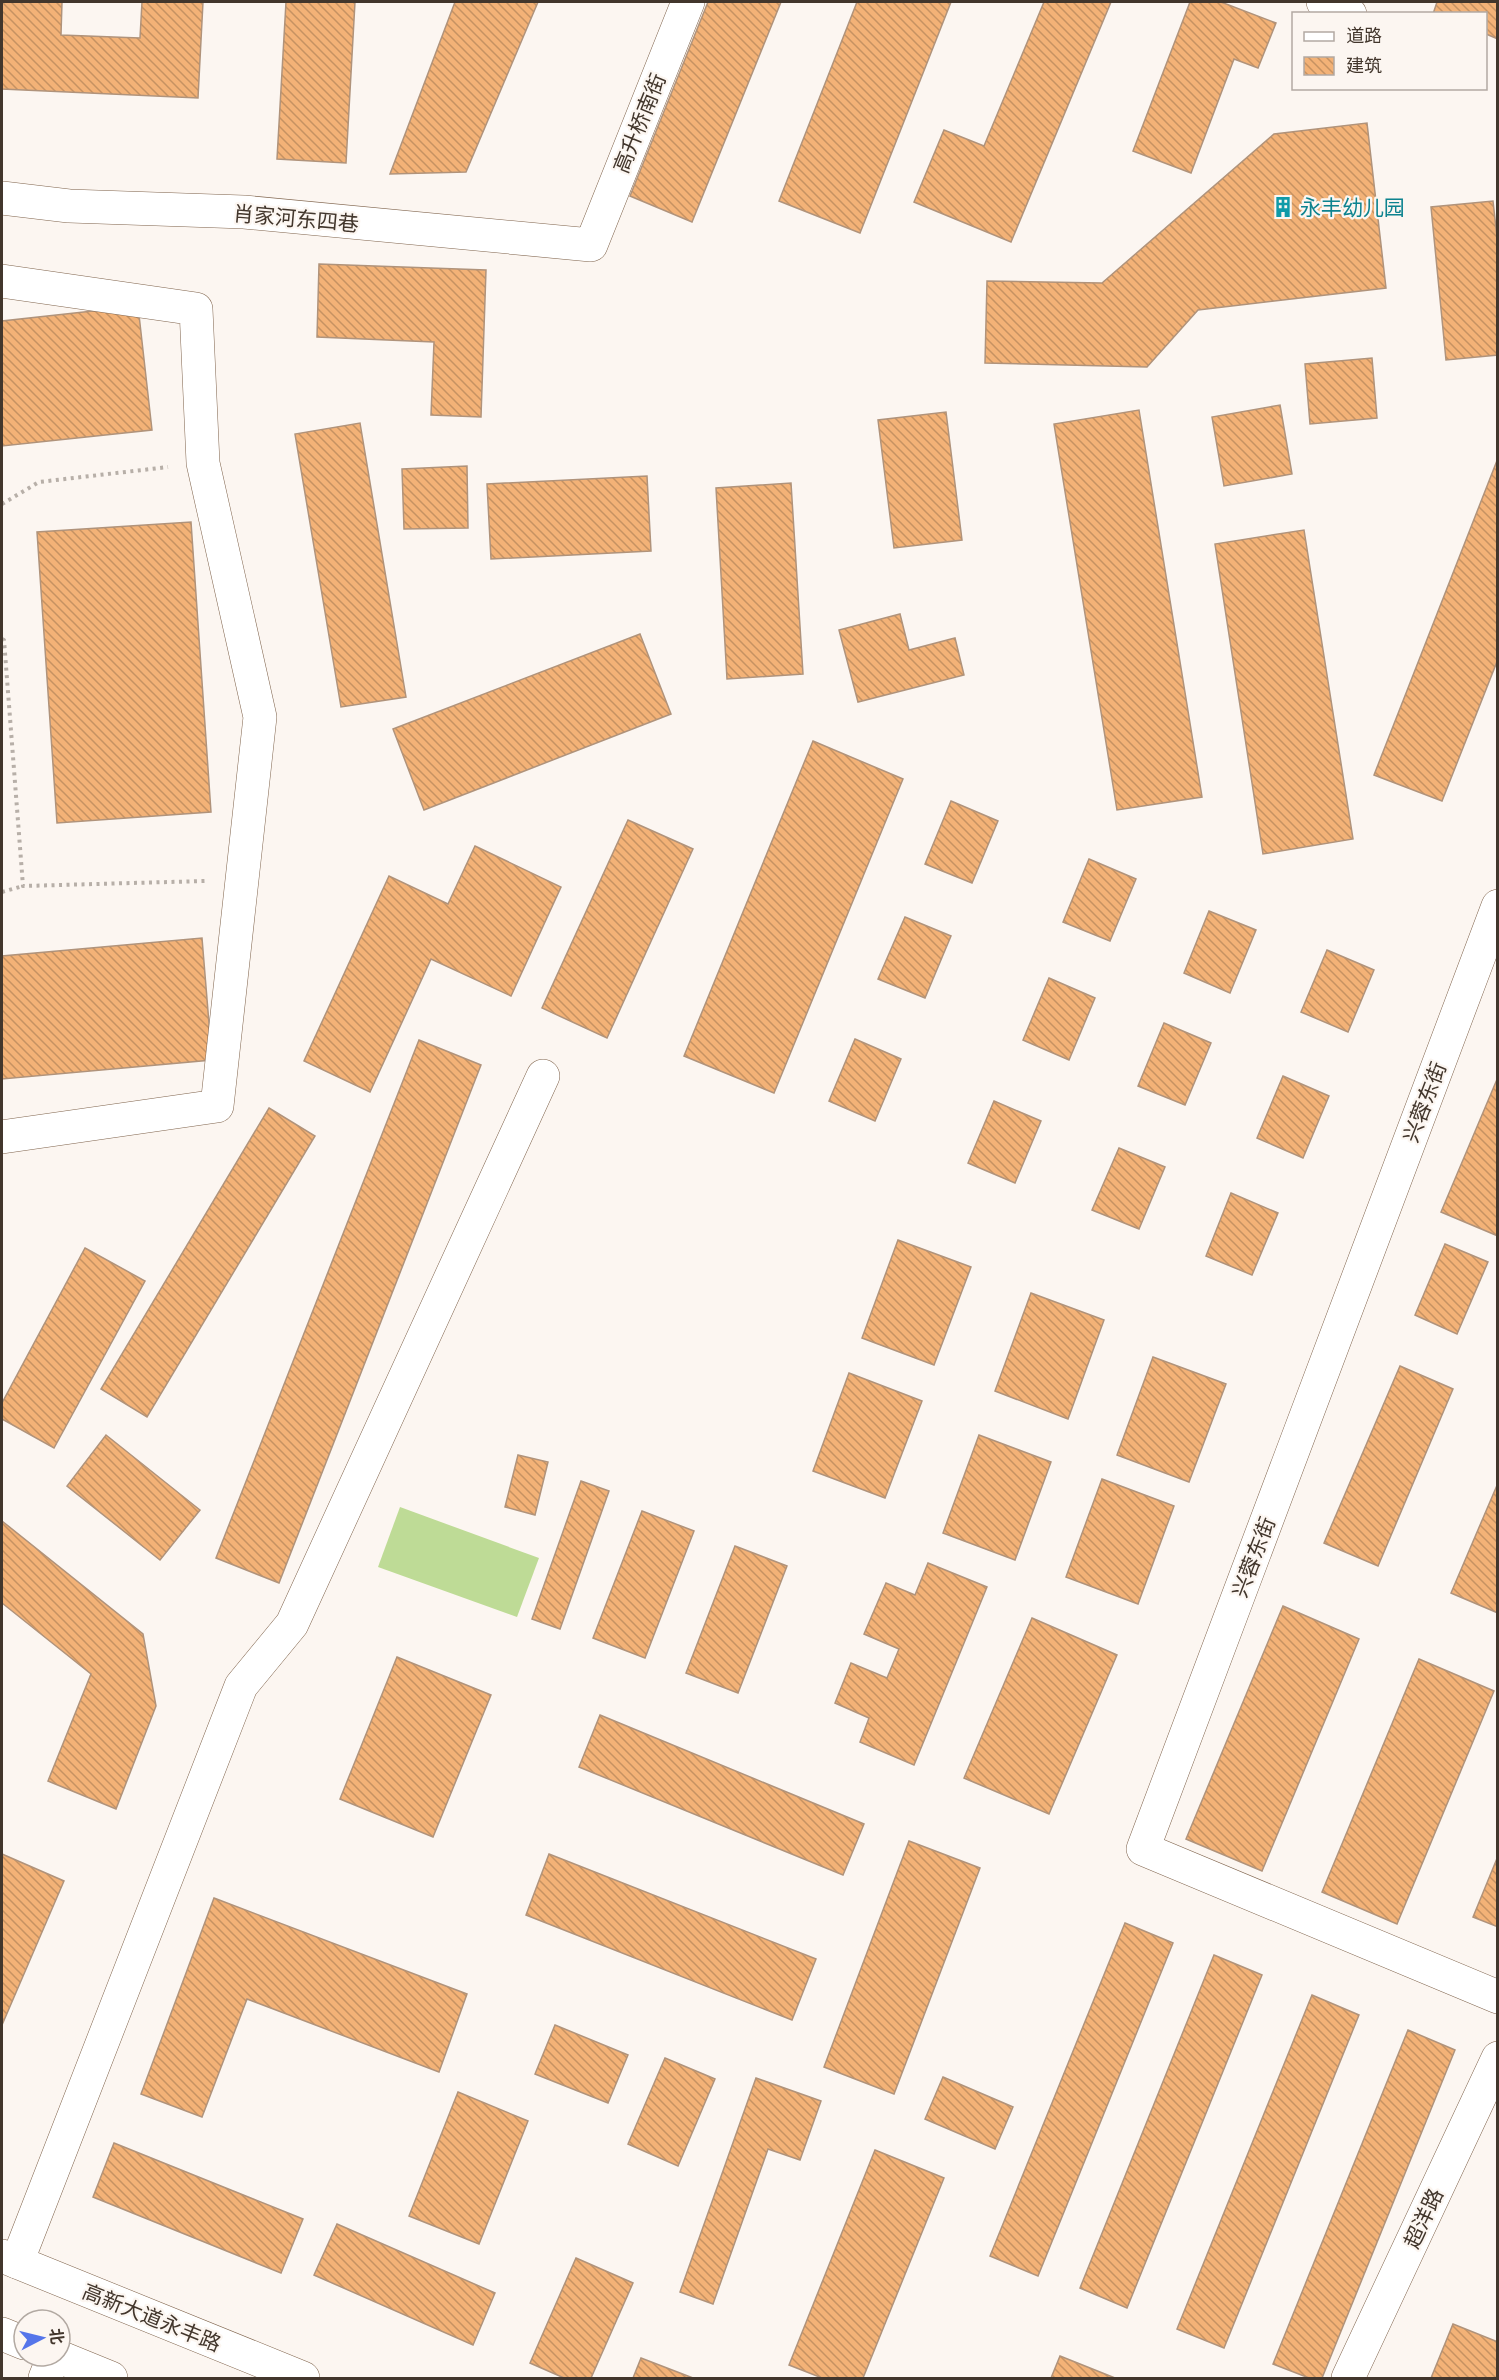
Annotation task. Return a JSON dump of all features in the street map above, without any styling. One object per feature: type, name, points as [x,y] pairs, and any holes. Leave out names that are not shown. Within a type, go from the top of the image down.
[{"type":"street","name":"高升桥南街","points":[[591,245],[688,2]]},
{"type":"street","points":[[1323,2],[1346,12]]},
{"type":"street","name":"肖家河东四巷","points":[[2,198],[69,206],[244,212],[591,245]]},
{"type":"street","points":[[2,281],[196,309],[203,463],[260,717],[217,1106],[2,1137]]},
{"type":"street","name":"兴蓉东街","points":[[1497,906],[1143,1849],[1497,1997]]},
{"type":"street","points":[[9,2259],[241,1686],[292,1624],[543,1076]]},
{"type":"street","name":"超洋路","points":[[1348,2379],[1497,2058]]},
{"type":"street","name":"高新大道永丰路","points":[[9,2259],[303,2379]]},
{"type":"street","points":[[72,2363],[111,2379]]},
{"type":"path","points":[[2,504],[39,482],[203,463]]},
{"type":"path","points":[[2,639],[4,640],[23,886]]},
{"type":"path","points":[[2,892],[23,886],[243,880]]},
{"type":"green space","points":[[400,1507],[539,1558],[517,1617],[378,1567]]},
{"type":"building","points":[[2,2],[62,2],[61,35],[140,38],[142,2],[203,2],[198,98],[2,89]]},
{"type":"building","points":[[286,2],[355,2],[346,163],[277,159]]},
{"type":"building","points":[[455,2],[538,2],[466,172],[390,174]]},
{"type":"building","points":[[708,2],[781,2],[692,222],[630,196]]},
{"type":"building","points":[[857,2],[951,2],[860,233],[779,201]]},
{"type":"building","points":[[1044,2],[1111,2],[1011,242],[914,202],[944,130],[984,146]]},
{"type":"building","points":[[1190,2],[1221,2],[1276,23],[1258,68],[1234,59],[1191,173],[1133,151]]},
{"type":"building","points":[[1437,2],[1498,2],[1498,39],[1487,34],[1487,12],[1434,12]]},
{"type":"building","name":"永丰幼儿园","points":[[1367,123],[1386,288],[1198,310],[1147,367],[985,363],[987,281],[1102,283],[1274,134]]},
{"type":"building","points":[[1493,201],[1498,246],[1498,355],[1446,360],[1431,207]]},
{"type":"building","points":[[319,264],[486,270],[481,417],[431,415],[434,342],[317,337]]},
{"type":"building","points":[[138,306],[152,430],[2,446],[2,321]]},
{"type":"building","points":[[1372,358],[1377,418],[1310,424],[1305,364]]},
{"type":"building","points":[[1280,405],[1292,474],[1224,486],[1212,417]]},
{"type":"building","points":[[1139,410],[1202,797],[1117,810],[1054,424]]},
{"type":"building","points":[[946,412],[962,540],[894,548],[878,420]]},
{"type":"building","points":[[360,423],[406,697],[341,707],[295,434]]},
{"type":"building","points":[[1498,458],[1498,659],[1442,801],[1374,775]]},
{"type":"building","points":[[467,466],[468,528],[404,529],[402,469]]},
{"type":"building","points":[[647,476],[651,551],[491,559],[487,484]]},
{"type":"building","points":[[791,483],[803,674],[727,679],[716,488]]},
{"type":"building","points":[[191,522],[211,812],[57,823],[37,532]]},
{"type":"building","points":[[1304,530],[1353,839],[1263,854],[1215,544]]},
{"type":"building","points":[[900,614],[909,650],[955,638],[964,675],[858,702],[839,630]]},
{"type":"building","points":[[640,634],[671,714],[424,810],[393,729]]},
{"type":"building","points":[[813,741],[903,779],[774,1093],[684,1056]]},
{"type":"building","points":[[951,801],[998,821],[972,883],[925,864]]},
{"type":"building","points":[[628,820],[693,849],[607,1038],[542,1008]]},
{"type":"building","points":[[475,846],[561,887],[511,996],[431,959],[370,1092],[304,1061],[389,876],[448,904]]},
{"type":"building","points":[[1089,859],[1136,879],[1110,941],[1063,922]]},
{"type":"building","points":[[1209,911],[1256,930],[1230,993],[1184,973]]},
{"type":"building","points":[[905,917],[951,936],[925,998],[878,979]]},
{"type":"building","points":[[202,938],[212,1060],[2,1079],[2,956]]},
{"type":"building","points":[[1327,950],[1374,970],[1348,1032],[1301,1012]]},
{"type":"building","points":[[1049,978],[1095,998],[1069,1060],[1023,1040]]},
{"type":"building","points":[[1164,1023],[1211,1043],[1185,1105],[1138,1086]]},
{"type":"building","points":[[855,1039],[901,1059],[875,1121],[829,1101]]},
{"type":"building","points":[[419,1040],[481,1065],[279,1583],[216,1558]]},
{"type":"building","points":[[1283,1076],[1329,1096],[1303,1158],[1257,1138]]},
{"type":"building","points":[[1498,1077],[1498,1236],[1441,1212]]},
{"type":"building","points":[[994,1101],[1041,1121],[1015,1183],[968,1163]]},
{"type":"building","points":[[269,1108],[315,1136],[147,1417],[101,1389]]},
{"type":"building","points":[[1119,1148],[1165,1167],[1139,1229],[1092,1210]]},
{"type":"building","points":[[1231,1193],[1278,1213],[1252,1275],[1206,1256]]},
{"type":"building","points":[[898,1240],[971,1267],[934,1365],[862,1338]]},
{"type":"building","points":[[1445,1244],[1488,1262],[1457,1334],[1415,1315]]},
{"type":"building","points":[[85,1248],[145,1281],[54,1448],[2,1419],[2,1403]]},
{"type":"building","points":[[1031,1293],[1104,1320],[1068,1419],[995,1391]]},
{"type":"building","points":[[1153,1357],[1226,1384],[1189,1482],[1117,1455]]},
{"type":"building","points":[[1400,1366],[1453,1389],[1378,1566],[1324,1543]]},
{"type":"building","points":[[849,1373],[922,1401],[885,1498],[813,1471]]},
{"type":"building","points":[[106,1435],[200,1510],[160,1560],[67,1486]]},
{"type":"building","points":[[979,1435],[1051,1462],[1015,1560],[943,1533]]},
{"type":"building","points":[[518,1455],[548,1462],[535,1515],[505,1507]]},
{"type":"building","points":[[1102,1479],[1174,1506],[1138,1604],[1066,1577]]},
{"type":"building","points":[[581,1481],[609,1491],[560,1629],[532,1619]]},
{"type":"building","points":[[1498,1483],[1498,1613],[1451,1593]]},
{"type":"building","points":[[642,1511],[694,1531],[645,1658],[593,1638]]},
{"type":"building","points":[[2,1521],[143,1634],[156,1706],[116,1809],[48,1781],[91,1674],[2,1603]]},
{"type":"building","points":[[735,1546],[787,1566],[738,1693],[686,1673]]},
{"type":"building","points":[[928,1563],[987,1587],[914,1765],[860,1742],[869,1718],[835,1703],[851,1663],[887,1678],[899,1649],[864,1634],[886,1583],[915,1595]]},
{"type":"building","points":[[1283,1606],[1359,1639],[1262,1871],[1186,1839]]},
{"type":"building","points":[[1032,1618],[1117,1655],[1049,1814],[964,1778]]},
{"type":"building","points":[[397,1657],[491,1695],[433,1837],[340,1799]]},
{"type":"building","points":[[1419,1659],[1494,1691],[1397,1924],[1322,1892]]},
{"type":"building","points":[[600,1715],[864,1824],[843,1875],[579,1767]]},
{"type":"building","points":[[909,1841],[980,1868],[894,2094],[824,2067]]},
{"type":"building","points":[[2,1854],[64,1881],[2,2025]]},
{"type":"building","points":[[549,1854],[816,1959],[792,2020],[526,1915]]},
{"type":"building","points":[[1498,1856],[1498,1927],[1473,1917]]},
{"type":"building","points":[[214,1898],[467,1994],[439,2072],[247,1999],[202,2117],[141,2094]]},
{"type":"building","points":[[1125,1923],[1173,1943],[1038,2276],[990,2256]]},
{"type":"building","points":[[1214,1955],[1262,1975],[1127,2308],[1080,2288]]},
{"type":"building","points":[[1312,1995],[1359,2015],[1224,2348],[1177,2329]]},
{"type":"building","points":[[555,2025],[628,2055],[608,2103],[535,2074]]},
{"type":"building","points":[[1408,2030],[1455,2050],[1322,2378],[1309,2378],[1273,2364]]},
{"type":"building","points":[[665,2058],[715,2079],[678,2166],[628,2144]]},
{"type":"building","points":[[943,2077],[1013,2107],[995,2149],[925,2119]]},
{"type":"building","points":[[756,2078],[821,2101],[800,2160],[768,2149],[713,2304],[680,2292]]},
{"type":"building","points":[[458,2092],[528,2121],[479,2244],[409,2216]]},
{"type":"building","points":[[114,2143],[303,2219],[281,2273],[93,2197]]},
{"type":"building","points":[[875,2150],[944,2178],[863,2378],[822,2378],[789,2365]]},
{"type":"building","points":[[337,2224],[495,2293],[473,2345],[314,2275]]},
{"type":"building","points":[[576,2258],[633,2283],[591,2378],[564,2378],[530,2363]]},
{"type":"building","points":[[1453,2324],[1498,2342],[1498,2378],[1431,2378]]},
{"type":"building","points":[[1060,2356],[1115,2378],[1051,2378]]},
{"type":"building","points":[[641,2358],[693,2378],[633,2378]]},
{"type":"place","name":"永丰幼儿园","points":[[1283,207]]}]
